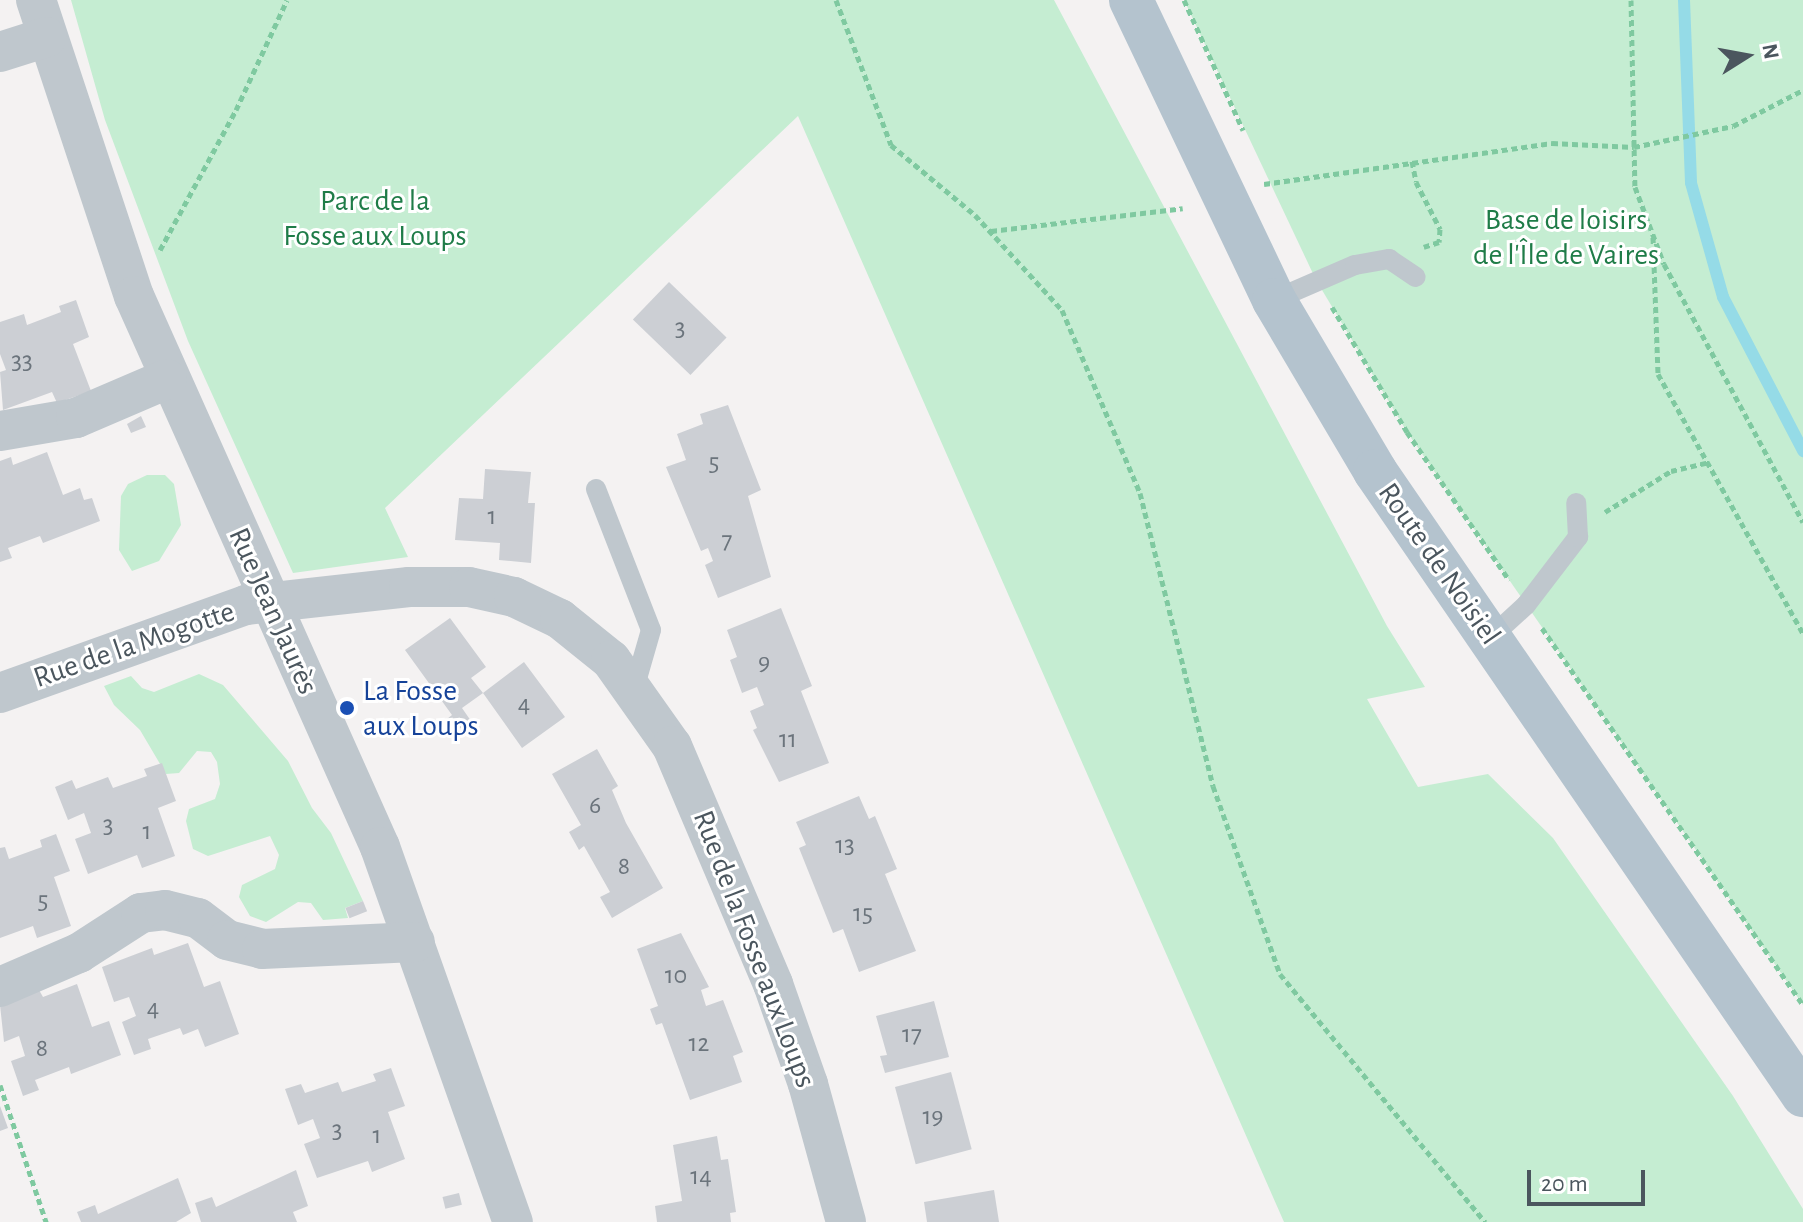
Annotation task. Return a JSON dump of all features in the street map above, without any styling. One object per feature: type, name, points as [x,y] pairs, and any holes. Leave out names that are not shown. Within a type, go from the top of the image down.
[{"type":"main road","name":"Route de Noisiel","points":[[1131,0],[1225,204],[1274,300],[1375,471],[1803,1095]]},
{"type":"street","name":"Rue Jean Jaurès","points":[[42,18],[134,296],[167,379],[380,847],[513,1222]]},
{"type":"street","points":[[0,52],[42,18]]},
{"type":"street","points":[[0,431],[76,418],[167,379]]},
{"type":"street","name":"Rue de la Fosse aux Loups","points":[[269,603],[409,587],[469,587],[514,597],[560,619],[611,660],[672,746],[773,984],[808,1084],[846,1222]]},
{"type":"street","name":"Rue de la Mogotte","points":[[0,693],[195,621],[269,603]]},
{"type":"street","points":[[0,987],[79,953],[141,913],[165,910],[198,918],[227,940],[262,949],[415,942]]},
{"type":"lane","points":[[1274,300],[1316,280],[1389,259],[1416,277]]},
{"type":"lane","points":[[596,489],[651,630],[634,689]]},
{"type":"lane","points":[[1490,638],[1526,605],[1578,537],[1578,511]]},
{"type":"path","points":[[134,296],[236,110],[287,0]]},
{"type":"path","points":[[836,0],[891,145],[990,231],[1062,310],[1140,493],[1213,786],[1280,974],[1485,1222]]},
{"type":"path","points":[[1184,0],[1248,140]]},
{"type":"path","points":[[1631,0],[1635,187],[1664,264],[1803,522]]},
{"type":"path","points":[[990,231],[1225,204],[1268,182],[1412,161],[1552,143],[1634,147],[1733,126],[1803,90]]},
{"type":"path","points":[[1389,259],[1439,242],[1440,229],[1416,182],[1412,161]]},
{"type":"path","points":[[1261,168],[1275,196]]},
{"type":"path","points":[[1652,232],[1658,374],[1803,633]]},
{"type":"path","name":"Route de Noisiel","points":[[1316,280],[1407,432],[1803,1005]]},
{"type":"path","points":[[1578,511],[1603,513],[1671,471],[1707,463]]},
{"type":"path","points":[[0,1085],[46,1222]]},
{"type":"green space","name":"Parc de la Fosse aux Loups","points":[[71,0],[1054,0],[1387,626],[1425,687],[1367,699],[1418,787],[1488,774],[1553,838],[1733,1096],[1803,1209],[1803,1222],[1284,1222],[798,116],[385,508],[408,557],[293,573],[188,341],[105,120]]},
{"type":"green space","name":"Base de loisirs de l'Île de Vaires","points":[[1184,0],[1803,0],[1803,1005],[1407,432],[1316,280]]},
{"type":"green space","points":[[147,475],[165,475],[174,484],[181,525],[159,561],[132,571],[119,550],[121,496],[128,484]]},
{"type":"green space","points":[[199,674],[223,685],[288,761],[312,808],[331,833],[363,901],[345,908],[348,918],[323,920],[311,903],[298,902],[266,922],[250,916],[239,897],[242,885],[275,869],[279,855],[270,836],[208,856],[193,849],[186,821],[189,809],[215,799],[220,784],[217,762],[211,752],[197,751],[179,773],[166,774],[140,730],[114,705],[104,686],[131,676],[142,688],[154,692]]},
{"type":"building","points":[[669,282],[727,338],[690,375],[633,319]]},
{"type":"building","points":[[76,300],[89,337],[73,344],[91,391],[57,403],[52,392],[3,410],[0,372],[6,370],[0,354],[0,322],[24,314],[27,325],[61,312],[59,306]]},
{"type":"building","points":[[728,405],[761,490],[748,496],[771,577],[718,598],[705,565],[713,561],[708,548],[701,551],[666,467],[686,460],[677,434],[703,424],[700,414]]},
{"type":"building","points":[[141,416],[146,427],[131,433],[127,424]]},
{"type":"building","points":[[47,452],[63,495],[80,488],[84,500],[92,498],[100,521],[43,543],[40,536],[8,548],[12,558],[0,562],[0,461],[11,457],[13,465]]},
{"type":"building","points":[[485,469],[531,472],[528,503],[535,503],[531,563],[499,560],[500,543],[455,540],[459,498],[483,499]]},
{"type":"building","points":[[781,608],[812,686],[801,691],[829,763],[779,782],[753,730],[757,728],[750,711],[764,705],[757,687],[742,693],[730,660],[737,657],[727,630]]},
{"type":"building","points":[[450,618],[486,667],[471,678],[483,693],[462,708],[471,721],[456,731],[447,719],[452,715],[405,650]]},
{"type":"building","points":[[524,662],[565,717],[522,748],[483,693]]},
{"type":"building","points":[[597,749],[618,786],[612,790],[626,823],[663,888],[612,918],[600,897],[610,892],[584,846],[579,850],[569,832],[581,825],[552,774]]},
{"type":"building","points":[[162,763],[176,801],[158,808],[175,856],[142,868],[137,855],[88,874],[75,839],[91,833],[84,813],[68,820],[55,787],[72,780],[76,789],[108,777],[113,788],[147,776],[144,769]]},
{"type":"building","points":[[859,796],[869,819],[875,816],[897,869],[885,874],[916,951],[859,972],[843,929],[833,933],[799,848],[806,845],[796,822]]},
{"type":"building","points":[[56,834],[70,871],[54,877],[71,926],[37,938],[33,926],[0,938],[0,848],[5,847],[9,859],[42,847],[40,840]]},
{"type":"building","points":[[363,901],[367,911],[350,918],[345,908]]},
{"type":"building","points":[[681,933],[709,987],[701,990],[706,1006],[723,1000],[743,1052],[733,1056],[742,1082],[690,1100],[662,1023],[656,1025],[650,1009],[658,1006],[637,949]]},
{"type":"building","points":[[188,943],[204,987],[220,981],[239,1034],[205,1047],[198,1029],[183,1035],[180,1028],[148,1039],[151,1049],[134,1055],[122,1022],[136,1016],[129,997],[114,1002],[102,967],[152,948],[154,955]]},
{"type":"building","points":[[77,984],[92,1027],[109,1021],[121,1055],[71,1074],[69,1067],[35,1080],[39,1090],[23,1096],[11,1061],[25,1056],[19,1036],[4,1042],[0,1005],[39,990],[43,997]]},
{"type":"building","points":[[934,1001],[949,1057],[885,1073],[880,1056],[887,1055],[876,1016]]},
{"type":"building","points":[[391,1068],[405,1106],[388,1112],[405,1159],[372,1172],[368,1161],[317,1178],[304,1144],[320,1138],[313,1119],[298,1125],[285,1089],[301,1084],[305,1093],[338,1082],[342,1092],[376,1081],[373,1074]]},
{"type":"building","points":[[951,1072],[972,1149],[916,1164],[895,1087]]},
{"type":"building","points":[[0,1106],[8,1128],[0,1131]]},
{"type":"building","points":[[717,1136],[721,1160],[728,1159],[736,1212],[730,1213],[731,1222],[657,1222],[655,1206],[682,1201],[673,1145]]},
{"type":"building","points":[[296,1170],[308,1206],[293,1212],[297,1222],[201,1222],[195,1203],[212,1197],[216,1207]]},
{"type":"building","points":[[178,1178],[191,1213],[176,1222],[81,1222],[77,1212],[95,1205],[98,1214]]},
{"type":"building","points":[[994,1190],[999,1222],[927,1222],[924,1202]]},
{"type":"building","points":[[459,1193],[462,1205],[445,1209],[443,1197]]},
{"type":"waterway","points":[[1684,0],[1691,183],[1723,297],[1803,451]]},
{"type":"place","name":"La Fosse aux Loups","points":[[347,708]]}]
